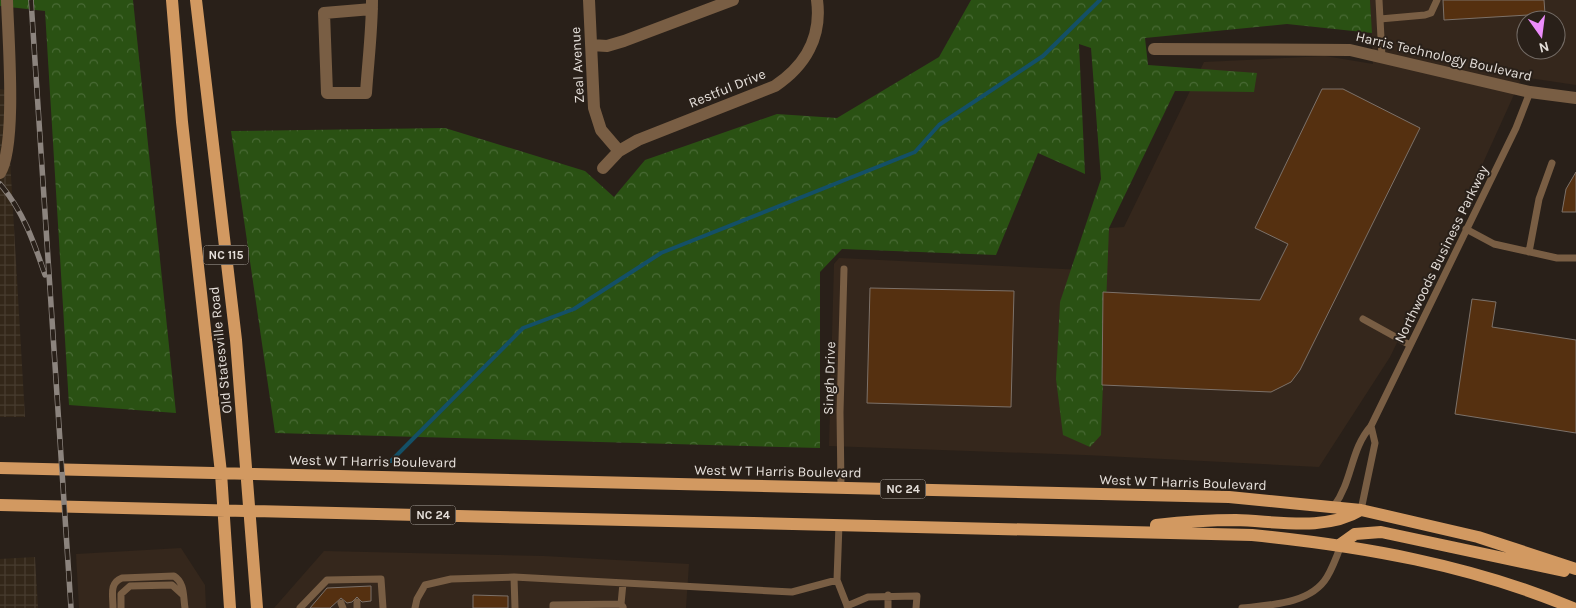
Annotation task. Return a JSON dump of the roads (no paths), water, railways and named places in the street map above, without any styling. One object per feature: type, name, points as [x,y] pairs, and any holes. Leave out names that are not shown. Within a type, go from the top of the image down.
[{"type":"main road","name":"Old Statesville Road","points":[[172,0],[182,122],[221,473],[230,608]]},
{"type":"main road","name":"Old Statesville Road","points":[[196,0],[236,340],[257,608]]},
{"type":"main road","name":"West W T Harris Boulevard","points":[[0,468],[1172,494],[1334,506],[1361,510],[1478,537],[1576,569]]},
{"type":"main road","name":"NC 24","points":[[0,505],[839,523],[1252,535],[1341,544],[1452,568],[1574,608]]},
{"type":"main road","points":[[1096,530],[1191,521],[1327,522],[1352,516],[1361,510]]},
{"type":"main road","points":[[1341,544],[1355,534],[1382,532],[1576,574]]},
{"type":"street","points":[[0,173],[7,146],[9,106],[7,0]]},
{"type":"street","name":"Zeal Avenue","points":[[589,0],[594,108],[601,130],[619,151]]},
{"type":"street","points":[[591,46],[607,46],[624,41],[733,0]]},
{"type":"street","name":"Restful Drive","points":[[603,168],[619,151],[638,140],[775,86],[790,76],[809,53],[819,11],[817,0]]},
{"type":"street","points":[[372,4],[366,93],[327,93],[324,13],[372,4]]},
{"type":"street","name":"Harris Technology Boulevard","points":[[1154,49],[1350,50],[1530,92],[1576,98]]},
{"type":"lane","points":[[1379,0],[1382,57]]},
{"type":"lane","points":[[1380,19],[1425,15],[1431,13],[1437,0]]},
{"type":"lane","name":"Northwoods Business Parkway","points":[[1334,506],[1348,484],[1360,439],[1371,426],[1516,128],[1530,92]]},
{"type":"lane","points":[[1529,252],[1539,199],[1552,163]]},
{"type":"lane","points":[[1466,229],[1494,244],[1557,258],[1576,258]]},
{"type":"lane","name":"Singh Drive","points":[[841,487],[840,412],[844,269]]},
{"type":"lane","points":[[1364,319],[1410,345]]},
{"type":"lane","points":[[1361,510],[1375,443],[1371,426]]},
{"type":"lane","points":[[839,523],[837,580],[847,607],[868,597],[888,595],[917,596],[916,608]]},
{"type":"lane","points":[[1242,608],[1284,604],[1311,592],[1326,579],[1341,544]]},
{"type":"lane","points":[[113,608],[112,586],[117,580],[122,578],[174,576],[180,580],[185,608]]},
{"type":"lane","points":[[415,608],[417,599],[425,585],[451,579],[514,577],[792,592],[837,580]]},
{"type":"lane","points":[[514,577],[515,608]]},
{"type":"lane","points":[[300,608],[310,602],[327,580],[355,583],[382,578],[383,608]]},
{"type":"lane","points":[[336,580],[337,588]]},
{"type":"lane","points":[[553,608],[553,605],[623,606],[623,583]]},
{"type":"lane","points":[[121,608],[121,594],[130,586],[172,585],[183,595]]},
{"type":"lane","points":[[888,595],[888,608]]},
{"type":"waterway","points":[[391,461],[523,328],[574,309],[661,253],[915,152],[939,125],[1043,56],[1100,0]]},
{"type":"railway","points":[[31,0],[71,608]]},
{"type":"railway","points":[[0,184],[21,216],[32,239],[45,275]]}]
